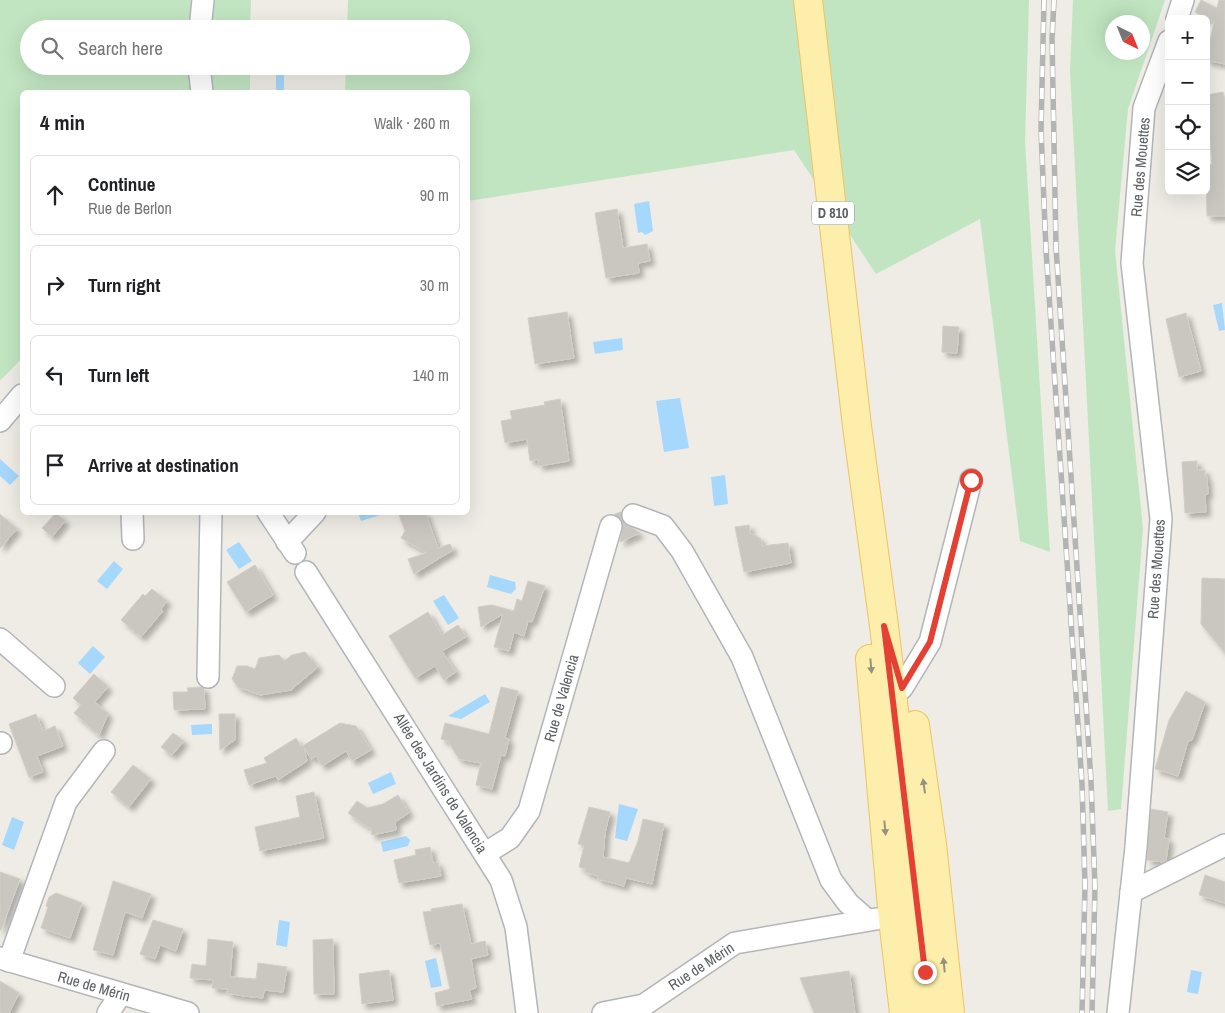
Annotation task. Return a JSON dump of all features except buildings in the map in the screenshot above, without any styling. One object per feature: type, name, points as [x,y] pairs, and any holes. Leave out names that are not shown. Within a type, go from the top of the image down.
[{"type":"main road","name":"D 810","points":[[808,0],[857,426],[884,626],[930,1013]]},
{"type":"main road","points":[[857,426],[866,612],[893,919],[904,1013]]},
{"type":"main road","points":[[884,626],[916,735],[932,844],[950,1013]]},
{"type":"street","points":[[201,20],[203,0]]},
{"type":"street","points":[[1178,15],[1183,0]]},
{"type":"street","name":"Rue des Mouettes","points":[[1118,1013],[1136,847],[1161,519],[1132,263],[1144,108],[1165,52]]},
{"type":"street","points":[[200,75],[202,90]]},
{"type":"street","points":[[0,421],[20,397]]},
{"type":"street","points":[[902,688],[930,642],[971,480]]},
{"type":"street","points":[[132,515],[133,539]]},
{"type":"street","points":[[208,677],[211,515]]},
{"type":"street","points":[[270,515],[291,547],[313,515]]},
{"type":"street","points":[[633,515],[663,526],[682,551],[742,657],[831,880],[848,903],[866,920]]},
{"type":"street","name":"Rue de Valencia","points":[[486,853],[510,838],[529,811],[611,526]]},
{"type":"street","name":"Allée des Jardins de Valencia","points":[[306,572],[486,853],[510,902],[516,927],[527,1013]]},
{"type":"street","points":[[0,639],[54,686]]},
{"type":"street","points":[[4,960],[66,802],[104,751]]},
{"type":"street","points":[[1131,892],[1225,845]]},
{"type":"street","name":"Rue de Mérin","points":[[603,1013],[644,1004],[735,943],[866,920],[893,919]]},
{"type":"street","name":"Rue de Mérin","points":[[4,960],[188,1013]]},
{"type":"street","points":[[108,1013],[121,994]]},
{"type":"green space","points":[[0,0],[251,0],[250,20],[20,20],[20,75],[250,75],[250,90],[20,90],[20,360],[0,381]]},
{"type":"green space","points":[[348,0],[1029,0],[1025,142],[1050,552],[1020,541],[980,219],[876,274],[794,150],[470,201],[470,90],[345,90],[346,75],[470,75],[470,20],[347,20]]},
{"type":"green space","points":[[1073,0],[1165,0],[1150,44],[1150,15],[1105,15],[1105,60],[1145,60],[1128,109],[1115,250],[1143,529],[1121,809],[1108,811],[1070,71]]},
{"type":"water","points":[[276,75],[284,75],[284,90],[276,90]]},
{"type":"water","points":[[649,201],[653,231],[645,235],[642,232],[638,233],[634,204]]},
{"type":"water","points":[[1222,303],[1225,330],[1219,331],[1213,305]]},
{"type":"water","points":[[622,338],[623,350],[595,354],[593,342]]},
{"type":"water","points":[[680,398],[689,448],[664,452],[656,401]]},
{"type":"water","points":[[0,459],[19,476],[10,485],[0,476]]},
{"type":"water","points":[[725,475],[728,504],[714,506],[711,477]]},
{"type":"water","points":[[359,515],[380,515],[361,521]]},
{"type":"water","points":[[239,542],[252,561],[239,569],[226,550]]},
{"type":"water","points":[[114,561],[123,569],[107,589],[97,581]]},
{"type":"water","points":[[490,575],[515,582],[516,589],[511,594],[487,587]]},
{"type":"water","points":[[444,595],[459,618],[448,625],[433,601]]},
{"type":"water","points":[[93,646],[105,657],[90,674],[78,663]]},
{"type":"water","points":[[485,694],[490,702],[461,719],[448,716]]},
{"type":"water","points":[[212,724],[212,734],[192,735],[191,725]]},
{"type":"water","points":[[391,772],[396,784],[373,794],[368,783]]},
{"type":"water","points":[[619,804],[638,809],[627,841],[615,838]]},
{"type":"water","points":[[12,817],[24,822],[14,850],[2,845]]},
{"type":"water","points":[[406,836],[410,840],[408,846],[383,852],[381,842]]},
{"type":"water","points":[[279,920],[290,922],[287,947],[276,945]]},
{"type":"water","points":[[436,958],[442,986],[431,988],[425,961]]},
{"type":"water","points":[[1191,970],[1202,972],[1198,994],[1187,992]]},
{"type":"railway","points":[[1044,0],[1041,130],[1046,250],[1082,784],[1085,885],[1082,1013]]},
{"type":"railway","points":[[1054,0],[1052,39],[1056,247],[1091,781],[1095,887],[1092,1013]]},
{"type":"route","points":[[925,972],[884,626],[902,688],[930,642],[971,480]]}]
